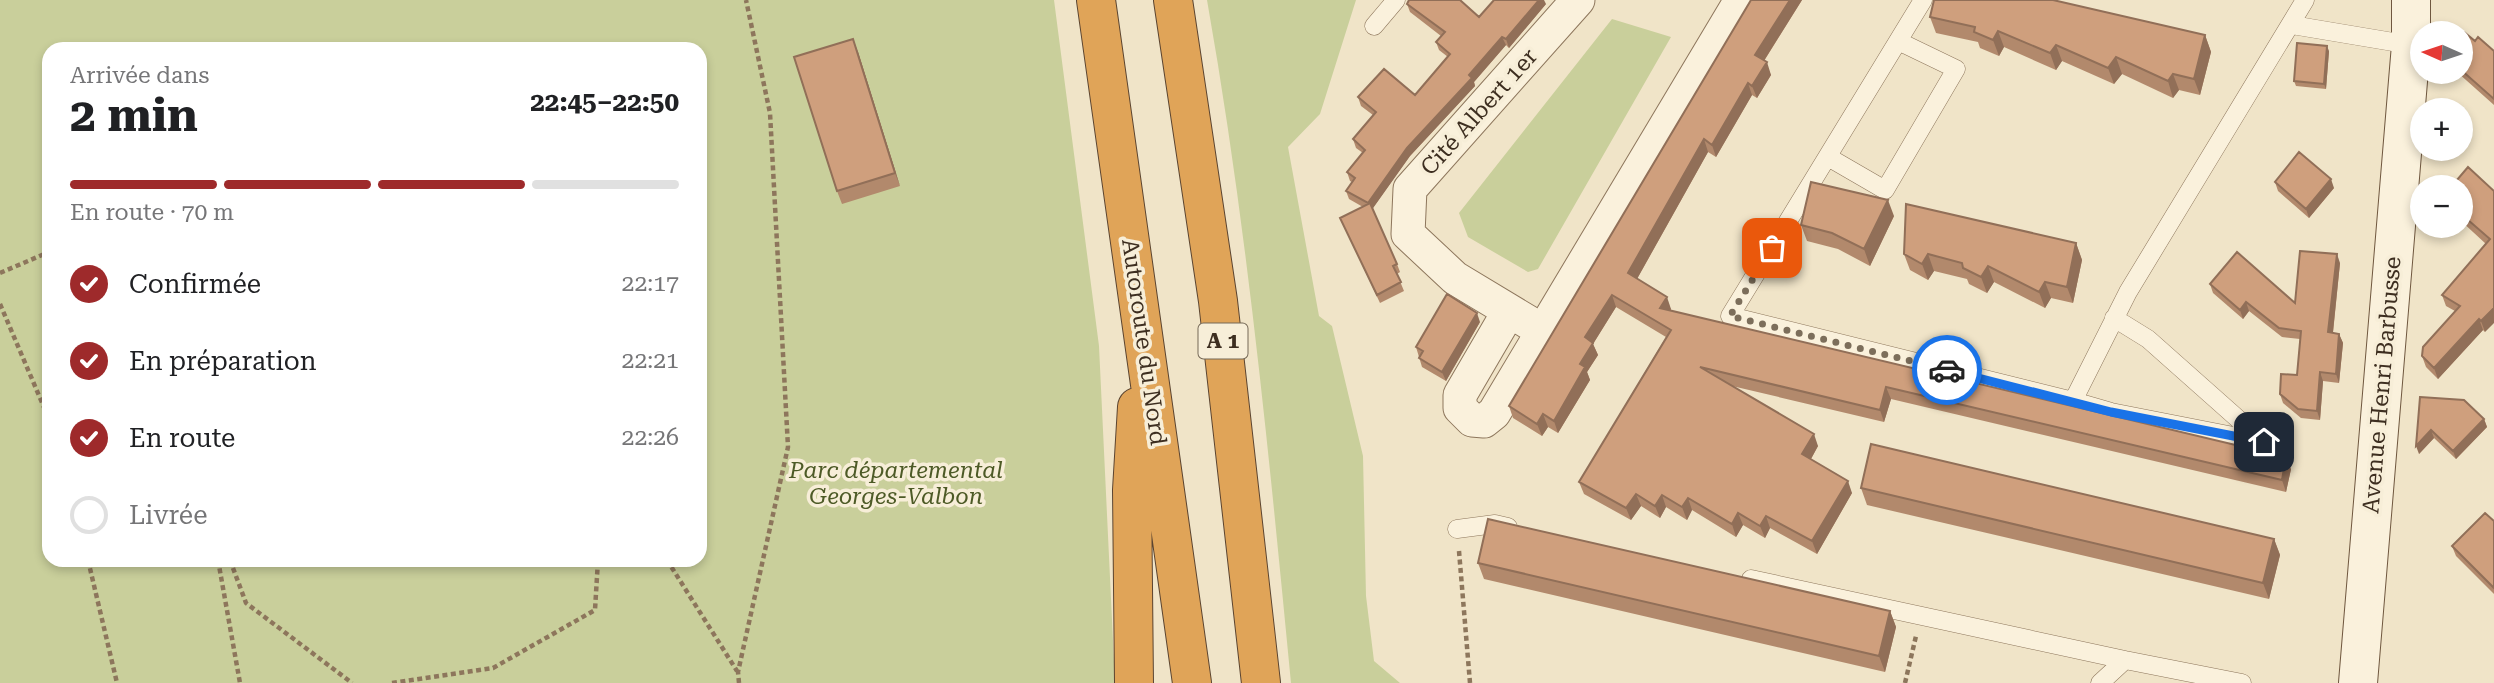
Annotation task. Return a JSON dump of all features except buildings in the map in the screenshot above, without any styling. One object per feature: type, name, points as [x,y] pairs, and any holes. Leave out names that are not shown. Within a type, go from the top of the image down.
[{"type":"highway","name":"Autoroute du Nord","points":[[1096,0],[1192,683]]},
{"type":"highway","name":"A 1","points":[[1173,0],[1219,301],[1261,683]]},
{"type":"highway","points":[[1134,683],[1132,491],[1142,324]]},
{"type":"main road","name":"Avenue Henri Barbusse","points":[[2411,0],[2411,21]]},
{"type":"main road","name":"Avenue Henri Barbusse","points":[[2417,21],[2422,0]]},
{"type":"main road","name":"Avenue Henri Barbusse","points":[[2358,683],[2410,57]]},
{"type":"street","name":"Cité Albert 1er","points":[[1542,330],[1455,278],[1408,234],[1410,189],[1578,0]]},
{"type":"street","points":[[1509,311],[1460,395],[1460,408],[1467,417],[1484,421],[1494,413],[1726,9]]},
{"type":"lane","points":[[1374,26],[1396,0]]},
{"type":"lane","points":[[1923,0],[1730,316],[2111,412],[2264,442],[2148,339],[2114,318]]},
{"type":"lane","points":[[2073,401],[2114,318],[2305,0]]},
{"type":"lane","points":[[2292,25],[2410,45]]},
{"type":"lane","points":[[1828,157],[1885,190],[1956,69],[1898,41]]},
{"type":"lane","points":[[1457,529],[1495,524],[1522,530]]},
{"type":"lane","points":[[1734,576],[2242,683]]},
{"type":"lane","points":[[2100,683],[2125,660]]},
{"type":"path","points":[[739,683],[738,672],[788,447],[770,113],[746,0]]},
{"type":"path","points":[[0,273],[42,255]]},
{"type":"path","points":[[0,304],[42,403]]},
{"type":"path","points":[[1457,529],[1470,683]]},
{"type":"path","points":[[90,567],[117,683]]},
{"type":"path","points":[[219,567],[240,683]]},
{"type":"path","points":[[233,567],[247,603],[352,683]]},
{"type":"path","points":[[392,683],[493,668],[595,610],[598,567]]},
{"type":"path","points":[[671,567],[738,672]]},
{"type":"path","points":[[1905,683],[1920,616]]},
{"type":"green space","name":"Parc départemental Georges-Valbon","points":[[0,0],[1054,0],[1099,346],[1115,683],[0,683]]},
{"type":"green space","points":[[1207,0],[1356,0],[1320,114],[1288,147],[1319,316],[1332,326],[1363,456],[1366,596],[1374,661],[1400,683],[1291,683],[1245,255]]},
{"type":"green space","points":[[1612,19],[1671,37],[1538,269],[1528,272],[1468,237],[1459,213]]},
{"type":"way so far","points":[[1772,248],[1730,316],[1947,370]]},
{"type":"route","points":[[1947,370],[2111,412],[2264,442]]}]
